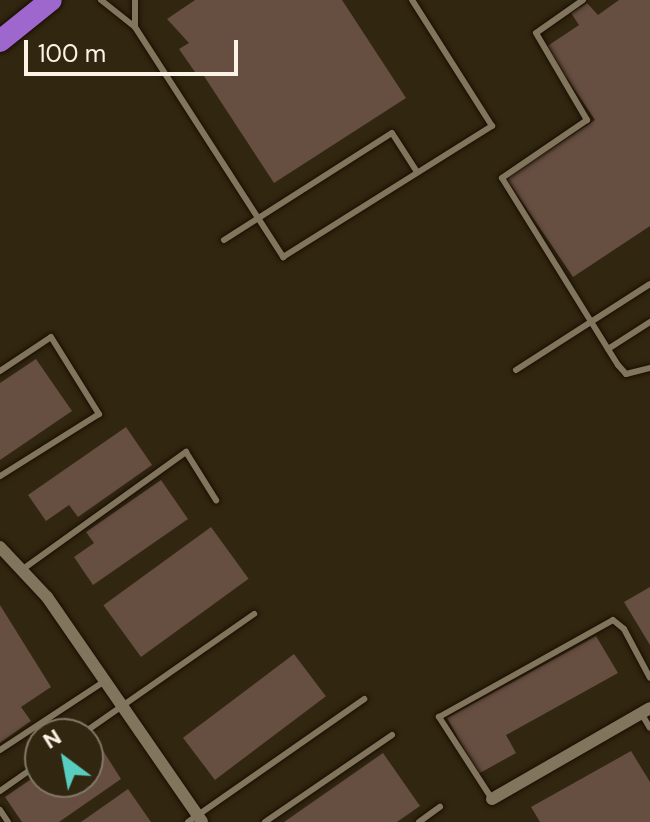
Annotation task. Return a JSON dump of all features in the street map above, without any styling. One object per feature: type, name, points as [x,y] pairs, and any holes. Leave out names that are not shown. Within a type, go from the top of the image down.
[{"type":"highway","points":[[8,35],[37,0]]},
{"type":"highway","points":[[8,35],[51,0]]},
{"type":"street","points":[[0,547],[23,569],[105,681],[195,820]]},
{"type":"street","points":[[492,799],[646,711]]},
{"type":"lane","points":[[101,0],[135,27],[283,257],[492,126],[412,0]]},
{"type":"lane","points":[[135,0],[135,27]]},
{"type":"lane","points":[[583,0],[536,33],[587,120],[502,178],[626,374],[638,375],[650,368]]},
{"type":"lane","points":[[224,240],[392,133],[417,172]]},
{"type":"lane","points":[[516,370],[650,284]]},
{"type":"lane","points":[[608,349],[650,322]]},
{"type":"lane","points":[[0,371],[51,337],[99,414],[0,476]]},
{"type":"lane","points":[[23,569],[186,452],[216,500]]},
{"type":"lane","points":[[104,719],[254,614]]},
{"type":"lane","points":[[492,799],[439,717],[613,620],[624,629],[650,678]]},
{"type":"lane","points":[[0,750],[105,681]]},
{"type":"lane","points":[[195,820],[364,699]]},
{"type":"lane","points":[[646,711],[650,728]]},
{"type":"lane","points":[[265,822],[392,735]]},
{"type":"lane","points":[[0,791],[24,774]]},
{"type":"lane","points":[[419,822],[440,807]]},
{"type":"lane","points":[[0,810],[8,822]]},
{"type":"building","points":[[195,0],[342,0],[406,98],[274,183],[202,73],[197,75],[179,49],[189,43],[167,19]]},
{"type":"building","points":[[619,0],[650,0],[650,226],[573,277],[506,178],[595,120],[546,47],[579,25],[571,13],[587,3],[598,15]]},
{"type":"building","points":[[36,359],[72,411],[0,460],[0,383]]},
{"type":"building","points":[[126,427],[152,465],[78,517],[69,505],[46,521],[28,495]]},
{"type":"building","points":[[161,480],[188,519],[93,585],[74,557],[94,543],[86,532]]},
{"type":"building","points":[[211,527],[249,579],[141,657],[103,605]]},
{"type":"building","points":[[650,587],[650,645],[624,602]]},
{"type":"building","points":[[0,605],[51,687],[21,707],[29,718],[24,718],[24,726],[0,743]]},
{"type":"building","points":[[596,636],[618,673],[506,735],[516,753],[478,774],[447,718]]},
{"type":"building","points":[[294,654],[326,696],[215,780],[183,738]]},
{"type":"building","points":[[631,751],[650,782],[650,822],[540,822],[531,807]]},
{"type":"building","points":[[104,752],[121,779],[104,791]]},
{"type":"building","points":[[383,753],[420,806],[397,822],[284,822]]},
{"type":"building","points":[[24,784],[24,798],[94,798],[59,822],[22,822],[5,797]]},
{"type":"building","points":[[128,789],[151,822],[81,822]]}]
